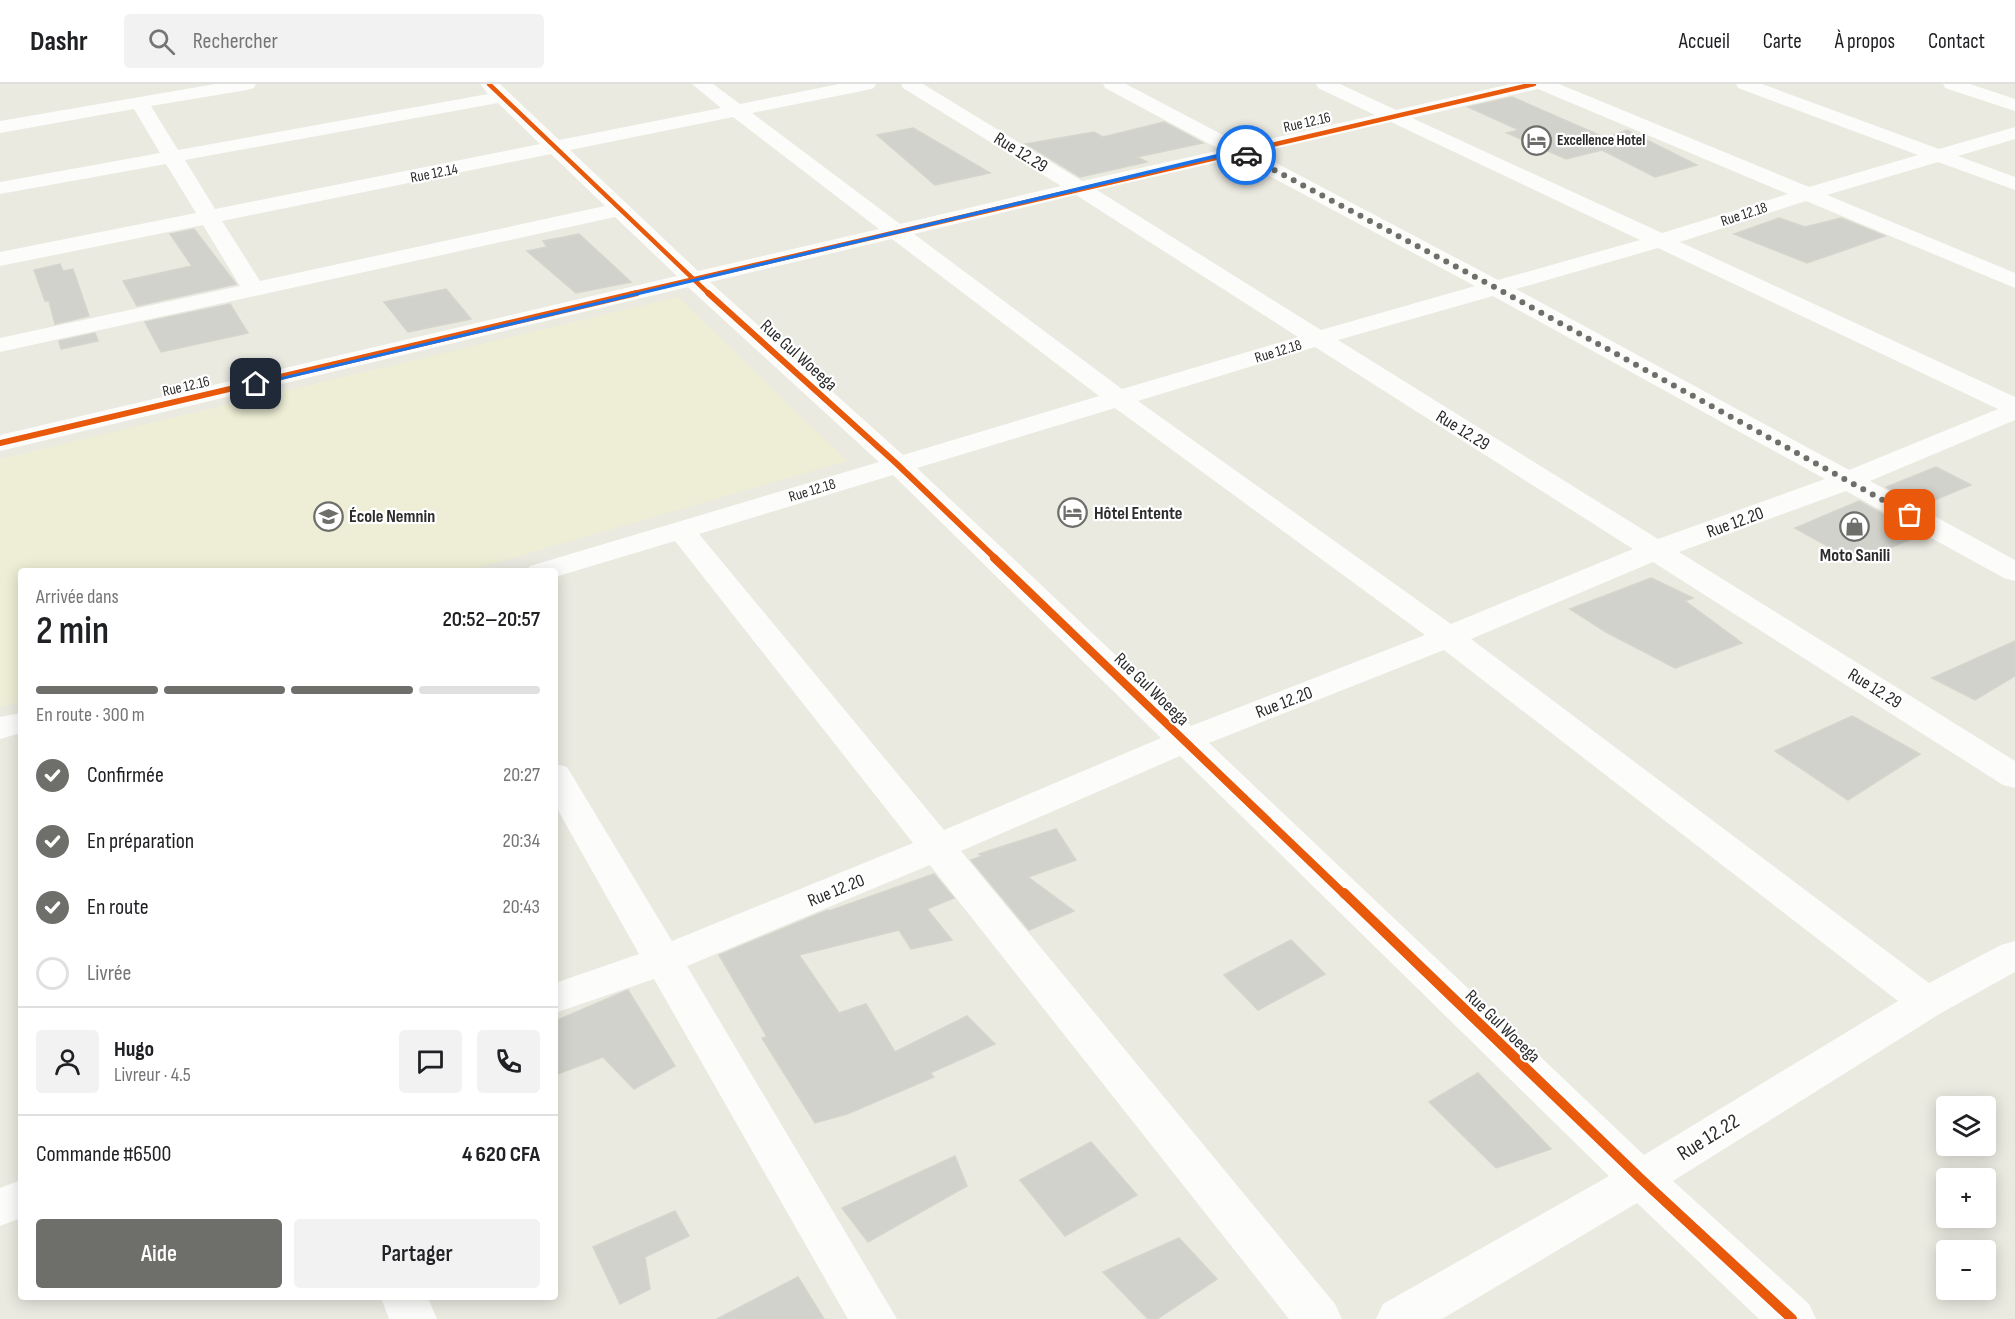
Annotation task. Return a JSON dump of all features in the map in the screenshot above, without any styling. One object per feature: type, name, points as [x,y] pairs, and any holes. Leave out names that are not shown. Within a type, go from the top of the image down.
[{"type":"street","points":[[0,127],[247,84]]},
{"type":"street","points":[[701,84],[1118,399],[1448,637],[1927,1002]]},
{"type":"street","name":"Rue 12.14","points":[[0,260],[867,84]]},
{"type":"street","name":"Rue 12.29","points":[[910,84],[1657,550],[2015,777]]},
{"type":"street","points":[[1112,84],[1498,289],[2015,572]]},
{"type":"street","points":[[1325,84],[2015,409]]},
{"type":"street","name":"Rue 12.16","points":[[0,443],[1079,188],[1534,84]]},
{"type":"street","points":[[1543,84],[2015,281]]},
{"type":"street","points":[[1745,84],[2015,184]]},
{"type":"street","points":[[1952,84],[2015,105]]},
{"type":"street","points":[[0,188],[173,157],[495,91]]},
{"type":"street","name":"Rue Gul Woeega","points":[[495,91],[694,280],[897,464],[1641,1179],[1792,1319]]},
{"type":"street","points":[[140,104],[254,290]]},
{"type":"street","name":"Rue 12.18","points":[[554,568],[1316,339],[1660,241],[1805,195],[2015,133]]},
{"type":"street","points":[[0,345],[621,209]]},
{"type":"street","name":"Rue 12.20","points":[[558,997],[664,960],[936,849],[1185,741],[1448,637],[1657,550],[1847,481],[2015,409]]},
{"type":"street","points":[[681,530],[936,849],[1318,1319]]},
{"type":"street","points":[[0,728],[18,724]]},
{"type":"street","points":[[558,781],[873,1319]]},
{"type":"street","name":"Rue 12.22","points":[[1400,1319],[1641,1179],[1927,1002],[2015,955]]},
{"type":"street","points":[[0,1207],[18,1200]]},
{"type":"street","points":[[406,1300],[413,1319]]},
{"type":"shaded area","name":"École Nemnin","points":[[678,297],[847,461],[477,568],[18,568],[18,702],[0,707],[0,459]]},
{"type":"building","points":[[1512,97],[1606,138],[1627,130],[1697,165],[1655,177],[1602,150],[1566,159],[1507,133],[1519,130],[1468,107]]},
{"type":"building","points":[[1164,122],[1203,143],[1137,157],[1147,162],[1080,177],[1026,144],[1094,132],[1103,137]]},
{"type":"building","points":[[913,128],[990,173],[935,185],[877,135]]},
{"type":"building","points":[[1779,218],[1805,227],[1841,218],[1885,236],[1807,263],[1734,234]]},
{"type":"building","points":[[194,229],[236,284],[137,306],[123,281],[192,266],[170,234]]},
{"type":"building","points":[[579,234],[631,282],[576,293],[527,251],[547,247],[543,241]]},
{"type":"building","points":[[60,264],[63,271],[73,269],[89,316],[55,324],[49,301],[45,301],[34,270]]},
{"type":"building","points":[[446,289],[471,319],[408,332],[384,302]]},
{"type":"building","points":[[230,304],[248,333],[161,352],[145,322]]},
{"type":"building","points":[[95,333],[98,341],[61,349],[59,341]]},
{"type":"building","points":[[1936,467],[1971,485],[1920,506],[1886,487]]},
{"type":"building","points":[[1859,501],[1921,535],[1856,562],[1795,528]]},
{"type":"building","points":[[1651,578],[1693,598],[1685,601],[1742,643],[1675,668],[1606,632],[1570,609]]},
{"type":"building","points":[[2015,641],[2015,676],[1975,700],[1932,678]]},
{"type":"building","points":[[1852,716],[1920,754],[1848,800],[1775,751]]},
{"type":"building","points":[[1056,829],[1076,860],[1028,877],[1074,911],[1029,930],[971,860],[982,856],[979,854]]},
{"type":"building","points":[[934,874],[954,898],[927,909],[952,940],[911,949],[899,930],[799,955],[839,1013],[866,1004],[895,1052],[967,1016],[995,1044],[930,1073],[934,1077],[847,1114],[815,1123],[762,1038],[767,1037],[719,955],[828,910]]},
{"type":"building","points":[[1291,940],[1325,974],[1258,1010],[1224,975]]},
{"type":"building","points":[[628,990],[675,1066],[634,1089],[603,1057],[558,1074],[558,1020]]},
{"type":"building","points":[[1478,1073],[1551,1149],[1496,1168],[1429,1102]]},
{"type":"building","points":[[1091,1142],[1137,1195],[1065,1236],[1020,1180]]},
{"type":"building","points":[[955,1156],[967,1186],[868,1242],[842,1208]]},
{"type":"building","points":[[675,1211],[689,1236],[645,1257],[650,1289],[620,1304],[593,1247]]},
{"type":"building","points":[[1179,1238],[1217,1279],[1157,1319],[1148,1319],[1103,1272]]},
{"type":"building","points":[[798,1277],[824,1319],[717,1319]]},
{"type":"cycle path","points":[[489,84],[694,280],[897,464],[1641,1179],[1792,1319]]},
{"type":"cycle path","points":[[0,443],[1079,188],[1534,84]]},
{"type":"way so far","points":[[1246,155],[1498,289],[1910,515]]},
{"type":"place","name":"Excellence Hotel","points":[[1536,140]]},
{"type":"place","name":"Hôtel Entente","points":[[1073,513]]},
{"type":"place","name":"École Nemnin","points":[[328,516]]},
{"type":"place","name":"Moto Sanili","points":[[1855,526]]},
{"type":"route","points":[[256,384],[1238,151],[1246,155]]}]
